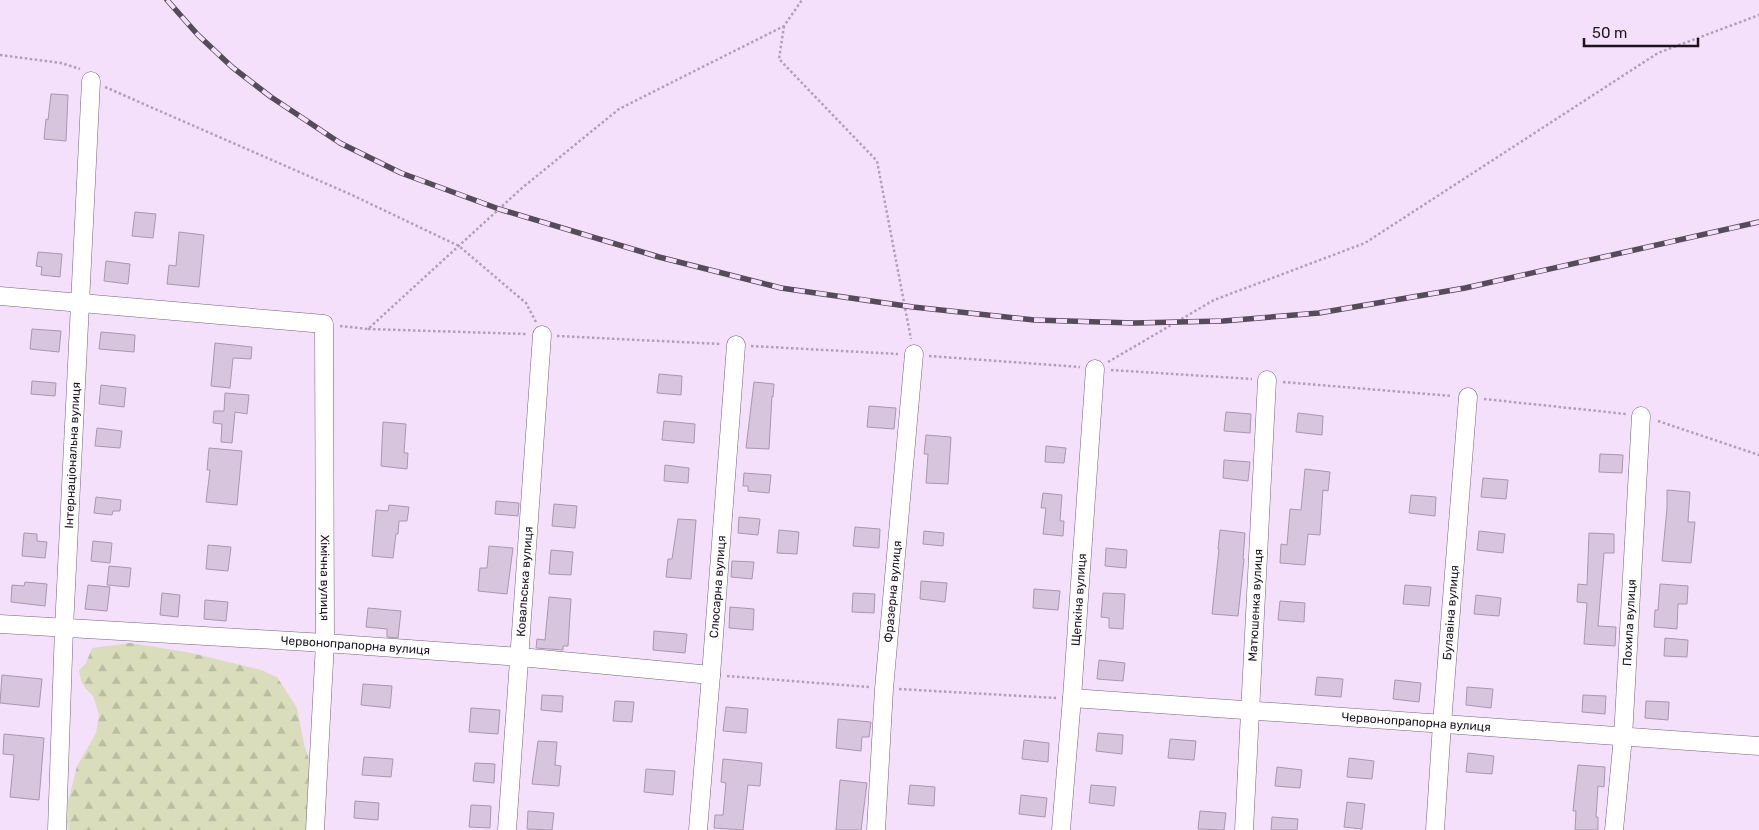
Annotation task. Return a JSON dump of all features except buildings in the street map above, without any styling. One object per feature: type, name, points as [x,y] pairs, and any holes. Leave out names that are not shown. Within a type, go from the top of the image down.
[{"type":"street","name":"Інтернаціональна вулиця","points":[[57,830],[64,628],[91,81]]},
{"type":"street","points":[[0,296],[324,324]]},
{"type":"street","name":"Хімічна вулиця","points":[[315,830],[325,643],[324,324]]},
{"type":"street","name":"Ковальська вулиця","points":[[507,830],[542,335]]},
{"type":"street","name":"Слюсарна вулиця","points":[[698,830],[736,345]]},
{"type":"street","name":"Фразерна вулиця","points":[[876,830],[884,689],[914,354]]},
{"type":"street","name":"Щепкіна вулиця","points":[[1061,830],[1095,369]]},
{"type":"street","name":"Матюшенка вулиця","points":[[1244,830],[1267,380]]},
{"type":"street","name":"Булавіна вулиця","points":[[1435,830],[1468,397]]},
{"type":"street","name":"Похила вулиця","points":[[1614,830],[1623,737],[1641,416]]},
{"type":"street","name":"Червонопрапорна вулиця","points":[[0,624],[325,643],[520,657],[711,675]]},
{"type":"street","name":"Червонопрапорна вулиця","points":[[1072,698],[1759,746]]},
{"type":"path","points":[[802,0],[784,26],[779,59],[877,162],[914,354]]},
{"type":"path","points":[[1095,369],[1214,300],[1365,243],[1658,53],[1759,16]]},
{"type":"path","points":[[368,329],[522,188],[619,108],[784,26]]},
{"type":"path","points":[[0,54],[61,63],[85,71],[91,81],[352,195],[459,246],[526,303],[542,335]]},
{"type":"path","points":[[324,324],[368,329],[542,335],[914,354],[1468,397],[1641,416],[1759,455]]},
{"type":"green space","points":[[130,643],[187,652],[261,670],[277,677],[297,708],[304,744],[311,766],[306,830],[69,830],[67,821],[68,802],[77,766],[96,733],[99,715],[93,696],[81,681],[79,670],[86,663],[92,648]]},
{"type":"railway","points":[[167,0],[198,35],[232,67],[271,97],[340,143],[401,173],[499,209],[659,257],[781,288],[913,307],[1034,320],[1134,323],[1223,321],[1319,313],[1465,288],[1759,222]]}]
